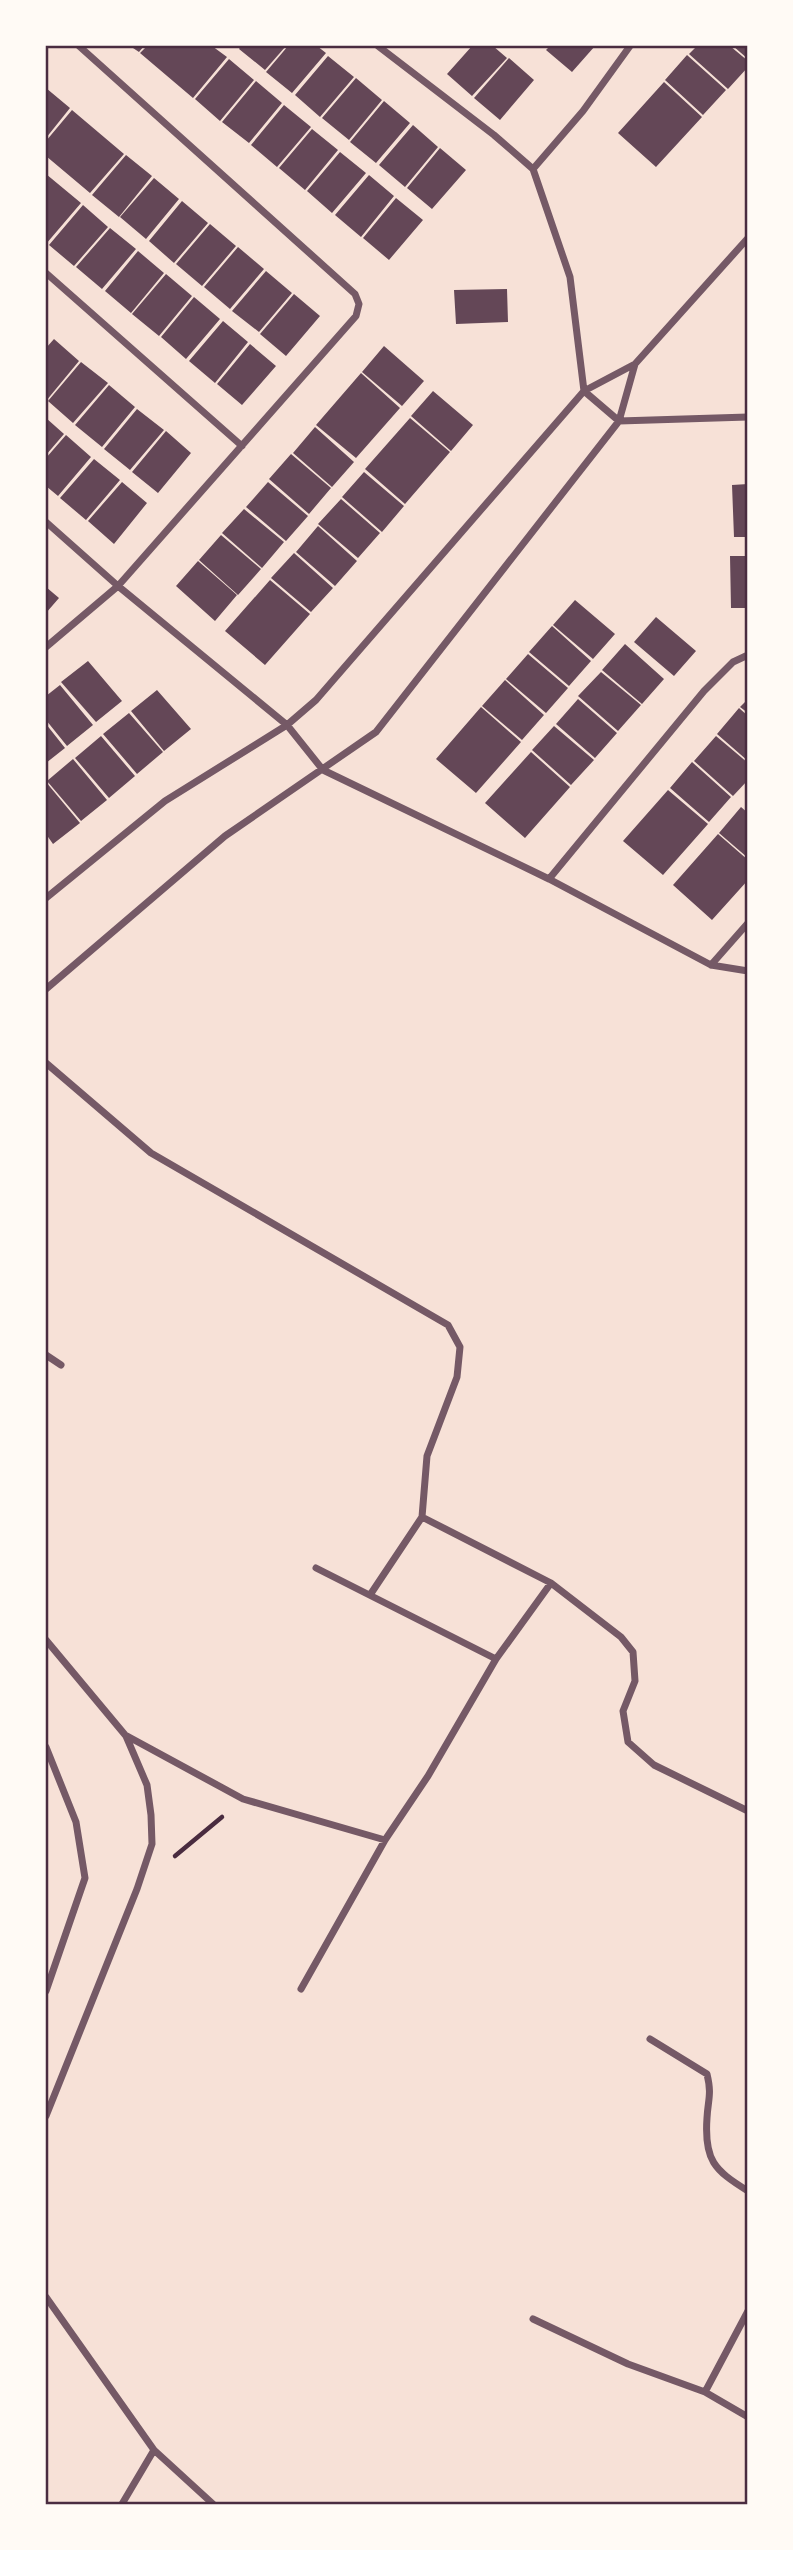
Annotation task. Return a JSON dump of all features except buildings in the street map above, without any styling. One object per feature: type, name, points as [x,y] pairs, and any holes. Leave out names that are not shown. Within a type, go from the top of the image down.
[{"type":"street","points":[[46,647],[118,586],[356,316],[359,304],[355,294],[79,46]]},
{"type":"street","points":[[378,46],[494,135],[533,169],[570,276],[584,391],[619,421],[747,417]]},
{"type":"street","points":[[533,169],[583,111],[630,46]]},
{"type":"street","points":[[46,898],[165,801],[287,725],[316,700],[584,391],[635,364],[747,238]]},
{"type":"street","points":[[46,273],[242,446]]},
{"type":"street","points":[[46,989],[225,836],[376,732],[619,421],[635,364]]},
{"type":"street","points":[[46,522],[118,586],[287,725],[323,770],[549,879],[712,965],[747,971]]},
{"type":"street","points":[[549,879],[704,691],[733,662],[747,655]]},
{"type":"street","points":[[712,965],[747,923]]},
{"type":"street","points":[[46,1063],[151,1153],[448,1325],[460,1347],[457,1377],[427,1456],[422,1517],[370,1595]]},
{"type":"street","points":[[46,1355],[61,1365]]},
{"type":"street","points":[[422,1517],[551,1583],[621,1637],[633,1652],[635,1681],[623,1711],[628,1742],[654,1765],[747,1811]]},
{"type":"street","points":[[316,1568],[496,1659]]},
{"type":"street","points":[[301,1989],[385,1840],[428,1776],[496,1659],[551,1583]]},
{"type":"street","points":[[46,1640],[126,1736],[148,1785],[152,1844],[137,1889],[46,2116]]},
{"type":"street","points":[[126,1736],[243,1799],[385,1840]]},
{"type":"street","points":[[46,1747],[76,1822],[85,1878],[46,1991]]},
{"type":"street","points":[[650,2039],[708,2074],[712,2092],[707,2117],[707,2151],[721,2174],[747,2191]]},
{"type":"street","points":[[46,2297],[154,2450],[213,2504]]},
{"type":"street","points":[[705,2392],[747,2311]]},
{"type":"street","points":[[533,2319],[628,2364],[705,2392],[747,2417]]},
{"type":"street","points":[[122,2504],[154,2450]]},
{"type":"path","points":[[137,1889],[243,1799]]}]
